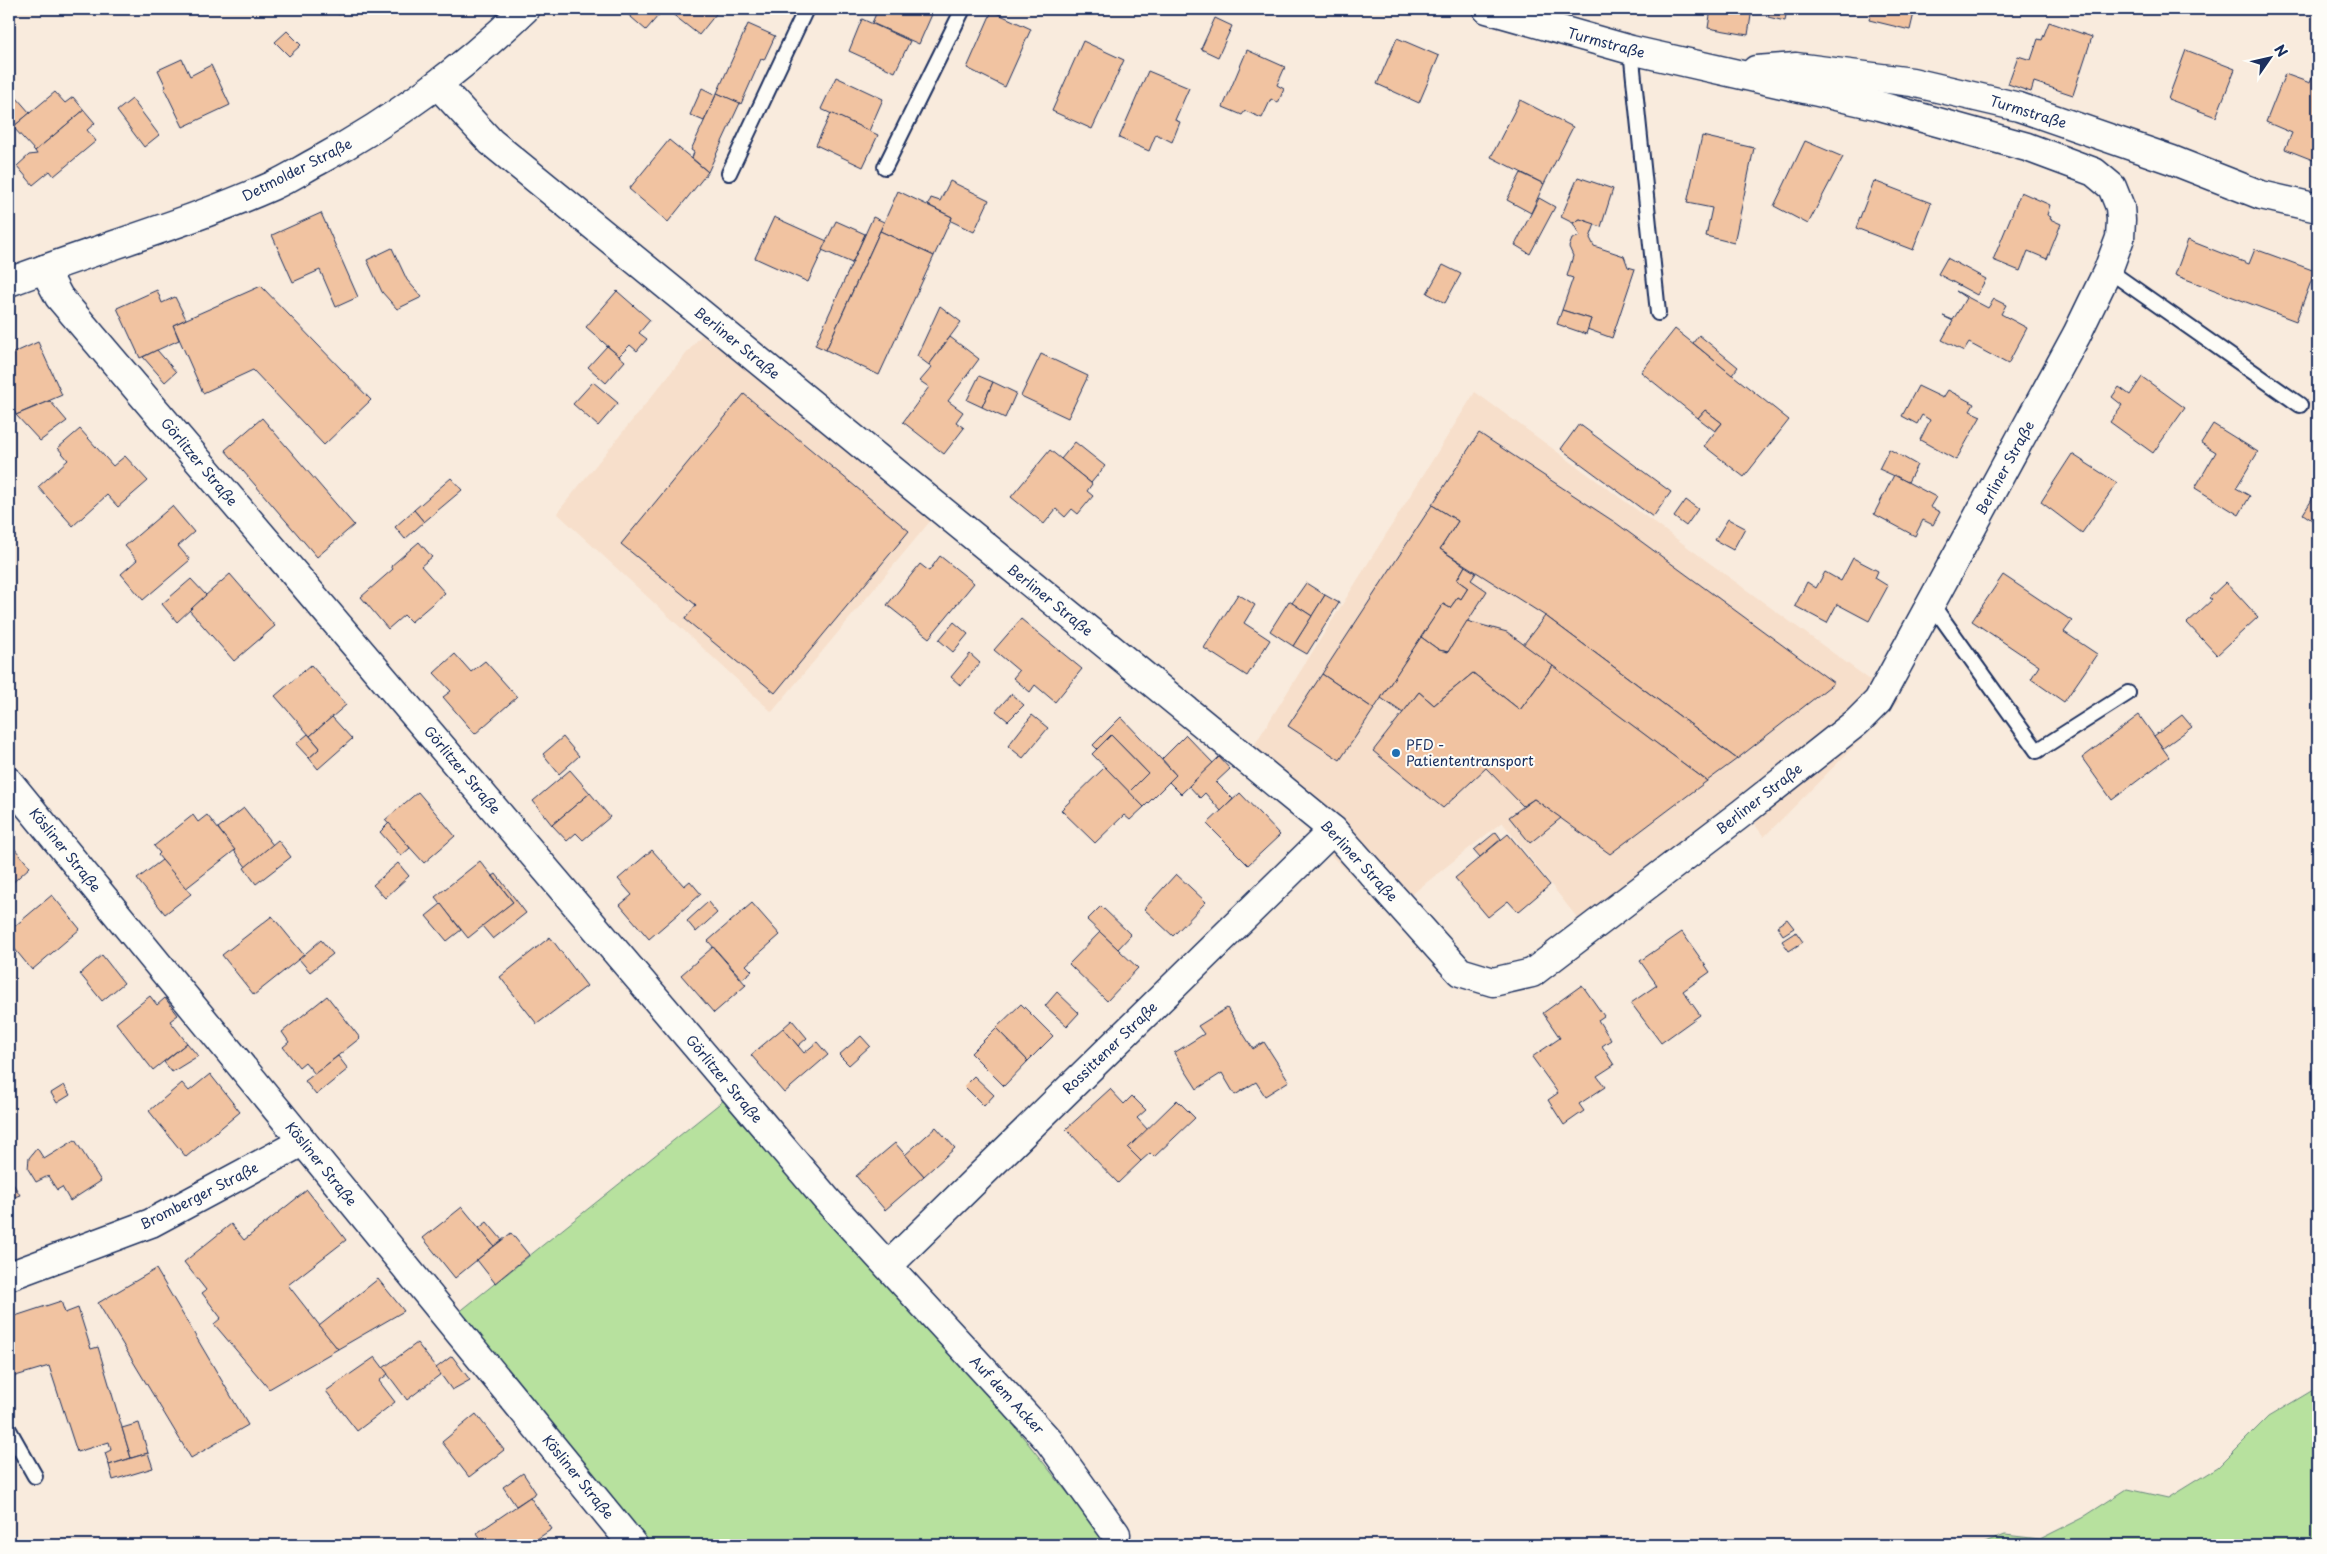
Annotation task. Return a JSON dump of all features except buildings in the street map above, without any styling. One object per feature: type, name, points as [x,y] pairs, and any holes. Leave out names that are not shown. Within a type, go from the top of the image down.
[{"type":"street","name":"Detmolder Straße","points":[[9,282],[162,230],[273,185],[359,139],[400,113],[438,85],[495,38],[525,9]]},
{"type":"street","name":"Turmstraße","points":[[1487,9],[1632,50],[1880,106],[2026,147],[2094,172],[2112,187],[2120,207],[2121,220]]},
{"type":"street","name":"Turmstraße","points":[[1726,72],[1796,67],[1912,82],[2019,107],[2172,160],[2261,196],[2318,208]]},
{"type":"street","name":"Berliner Straße","points":[[438,85],[491,142],[1333,830],[1460,972],[1493,982],[1532,973],[1857,722],[1878,701],[2072,343],[2108,270],[2120,238],[2121,220]]},
{"type":"street","name":"Görlitzer Straße","points":[[44,269],[59,297],[827,1200],[888,1266]]},
{"type":"street","name":"Kösliner Straße","points":[[9,782],[633,1545]]},
{"type":"street","name":"Rossittener Straße","points":[[888,1266],[1333,830]]},
{"type":"street","name":"Bromberger Straße","points":[[9,1276],[150,1223],[302,1142]]},
{"type":"street","name":"Auf dem Acker","points":[[888,1266],[1049,1441],[1120,1539]]},
{"type":"lane","points":[[730,172],[806,9]]},
{"type":"lane","points":[[885,167],[963,9]]},
{"type":"lane","points":[[1632,50],[1658,313]]},
{"type":"lane","points":[[2108,270],[2300,405]]},
{"type":"lane","points":[[1931,602],[2037,751],[2128,693]]},
{"type":"lane","points":[[9,1430],[35,1476]]},
{"type":"shaded area","points":[[703,333],[932,519],[772,712],[557,513]]},
{"type":"shaded area","points":[[1475,392],[1899,701],[1764,837],[1750,818],[1593,938],[1502,822],[1391,911],[1328,853],[1353,854],[1250,752]]},
{"type":"green space","points":[[724,1100],[972,1373],[1109,1545],[643,1545],[458,1313]]},
{"type":"green space","points":[[2318,1387],[2318,1545],[1980,1545],[2005,1535],[2040,1539],[2082,1518],[2127,1489],[2168,1498],[2218,1467],[2268,1417]]},
{"type":"place","name":"PFD - Patiententransport","points":[[1396,753]]}]
